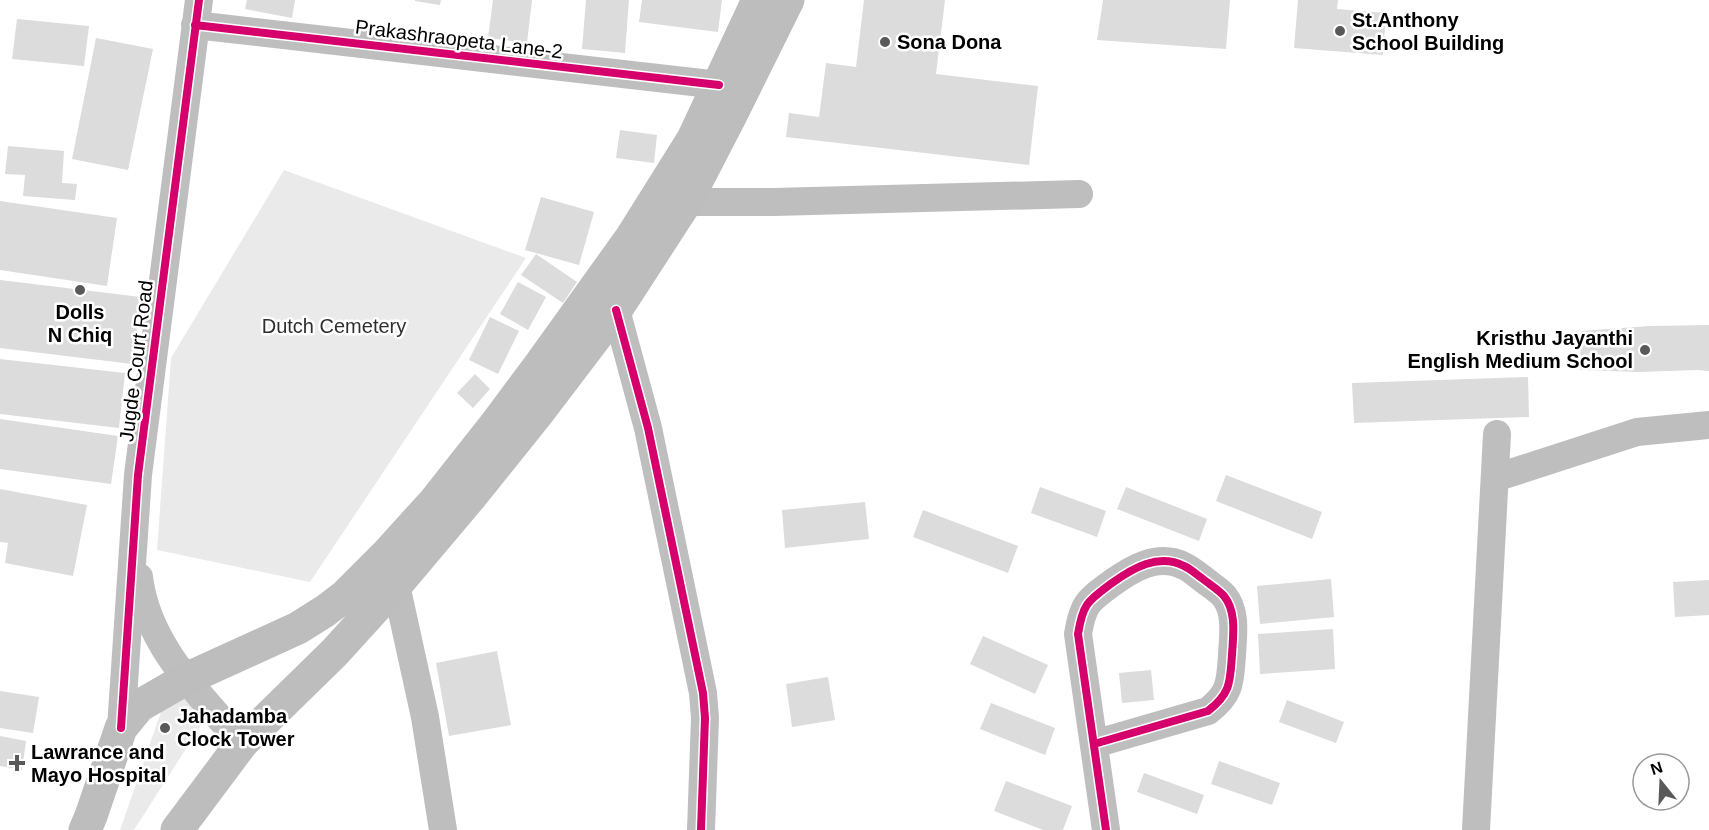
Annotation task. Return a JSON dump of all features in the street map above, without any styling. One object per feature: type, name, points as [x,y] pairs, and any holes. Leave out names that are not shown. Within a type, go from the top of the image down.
[{"type":"main road","points":[[186,679],[298,628],[325,611],[346,595],[421,516],[501,417],[631,238],[693,139],[758,0]]},
{"type":"main road","points":[[177,830],[242,743],[334,653],[396,585],[490,474],[616,310],[686,202],[788,0]]},
{"type":"main road","name":"Jugde Court Road","points":[[84,825],[121,728],[139,706],[186,679]]},
{"type":"street","name":"Prakashraopeta Lane-2","points":[[197,13],[719,85]]},
{"type":"street","name":"Jugde Court Road","points":[[121,728],[138,475],[197,13]]},
{"type":"street","points":[[686,202],[831,201],[1079,194]]},
{"type":"street","points":[[616,310],[648,428],[703,693],[705,718],[701,830]]},
{"type":"street","points":[[1495,478],[1637,432],[1709,425]]},
{"type":"street","points":[[1476,830],[1497,434]]},
{"type":"street","name":"Jugde Court Road","points":[[134,527],[140,584],[148,615],[164,648],[186,679],[242,743]]},
{"type":"street","points":[[1094,744],[1208,711],[1220,702],[1229,685],[1234,632],[1231,612],[1224,596],[1186,566],[1171,561],[1132,568],[1090,599],[1081,614],[1078,634],[1106,830]]},
{"type":"street","points":[[396,585],[425,717],[443,830]]},
{"type":"green space","name":"Dutch Cemetery","points":[[284,170],[526,258],[310,582],[157,550],[171,358]]},
{"type":"green space","points":[[187,698],[205,719],[134,830],[120,830],[161,712],[171,700]]},
{"type":"building","points":[[247,0],[295,0],[292,18],[245,9]]},
{"type":"building","points":[[415,0],[441,0],[440,5]]},
{"type":"building","points":[[493,0],[532,0],[527,43],[488,38]]},
{"type":"building","points":[[586,0],[629,0],[625,53],[582,49]]},
{"type":"building","points":[[642,0],[722,0],[718,32],[639,22]]},
{"type":"building","points":[[864,0],[945,0],[936,74],[1038,86],[1029,165],[786,137],[789,113],[819,117],[826,63],[856,67]]},
{"type":"building","points":[[1103,0],[1230,0],[1226,49],[1097,40]]},
{"type":"building","name":"St.Anthony School Building","points":[[1298,0],[1338,0],[1337,9],[1386,13],[1383,55],[1294,48]]},
{"type":"building","points":[[17,19],[89,26],[84,66],[12,59]]},
{"type":"building","points":[[96,38],[153,49],[128,170],[72,159]]},
{"type":"building","points":[[620,130],[657,135],[654,163],[616,158]]},
{"type":"building","points":[[8,146],[64,151],[62,183],[77,184],[75,200],[23,196],[25,175],[5,174]]},
{"type":"building","points":[[541,197],[594,212],[579,265],[525,250]]},
{"type":"building","points":[[0,201],[117,218],[107,286],[0,270]]},
{"type":"building","points":[[536,254],[577,282],[563,303],[521,275]]},
{"type":"building","points":[[0,280],[141,297],[132,364],[0,348]]},
{"type":"building","points":[[518,282],[546,297],[528,330],[500,314]]},
{"type":"building","points":[[490,317],[519,331],[498,374],[469,360]]},
{"type":"building","name":"Kristhu Jayanthi English Medium School","points":[[1709,325],[1709,371],[1580,370],[1581,331],[1649,326]]},
{"type":"building","points":[[0,359],[125,373],[119,428],[0,414]]},
{"type":"building","points":[[475,374],[490,389],[473,408],[457,393]]},
{"type":"building","points":[[1528,377],[1529,417],[1354,423],[1352,383]]},
{"type":"building","points":[[0,419],[118,436],[111,484],[0,469]]},
{"type":"building","points":[[1226,475],[1322,512],[1312,539],[1216,501]]},
{"type":"building","points":[[1040,487],[1106,511],[1097,537],[1031,513]]},
{"type":"building","points":[[1126,487],[1207,519],[1199,541],[1117,509]]},
{"type":"building","points":[[0,489],[87,505],[73,576],[5,563],[8,543],[0,542]]},
{"type":"building","points":[[865,502],[869,539],[785,548],[782,510]]},
{"type":"building","points":[[923,510],[1018,546],[1008,573],[913,537]]},
{"type":"building","points":[[1331,579],[1334,617],[1260,624],[1257,586]]},
{"type":"building","points":[[1709,580],[1709,615],[1675,617],[1673,582]]},
{"type":"building","points":[[1333,629],[1335,669],[1260,674],[1258,634]]},
{"type":"building","points":[[983,636],[1048,665],[1035,694],[970,664]]},
{"type":"building","points":[[497,651],[511,725],[449,736],[436,663]]},
{"type":"building","points":[[1151,670],[1154,700],[1122,703],[1119,673]]},
{"type":"building","points":[[828,677],[835,720],[792,727],[786,684]]},
{"type":"building","points":[[0,691],[39,697],[33,733],[0,728]]},
{"type":"building","points":[[1287,700],[1344,722],[1336,743],[1279,722]]},
{"type":"building","points":[[991,703],[1055,728],[1045,755],[980,729]]},
{"type":"building","points":[[0,736],[26,741],[22,770],[0,766]]},
{"type":"building","points":[[1219,761],[1280,783],[1272,805],[1211,784]]},
{"type":"building","points":[[1144,773],[1204,795],[1197,814],[1137,792]]},
{"type":"building","points":[[1006,781],[1072,806],[1063,830],[1043,830],[994,811]]},
{"type":"cycle path","points":[[121,728],[138,475],[199,0]]},
{"type":"cycle path","points":[[195,25],[719,85]]},
{"type":"cycle path","points":[[616,310],[648,428],[703,693],[705,718],[701,830]]},
{"type":"cycle path","points":[[1094,744],[1208,711],[1216,705],[1225,692],[1230,680],[1232,655],[1233,617],[1231,609],[1222,594],[1187,567],[1165,561],[1137,568],[1097,594],[1082,615],[1078,634],[1106,830]]},
{"type":"place","name":"St.Anthony School Building","points":[[1340,31]]},
{"type":"place","name":"Sona Dona","points":[[885,42]]},
{"type":"place","name":"Dolls N Chiq","points":[[80,290]]},
{"type":"place","name":"Kristhu Jayanthi English Medium School","points":[[1645,350]]},
{"type":"place","name":"Jahadamba Clock Tower","points":[[165,728]]},
{"type":"place","name":"Lawrance and Mayo Hospital","points":[[17,763]]}]
